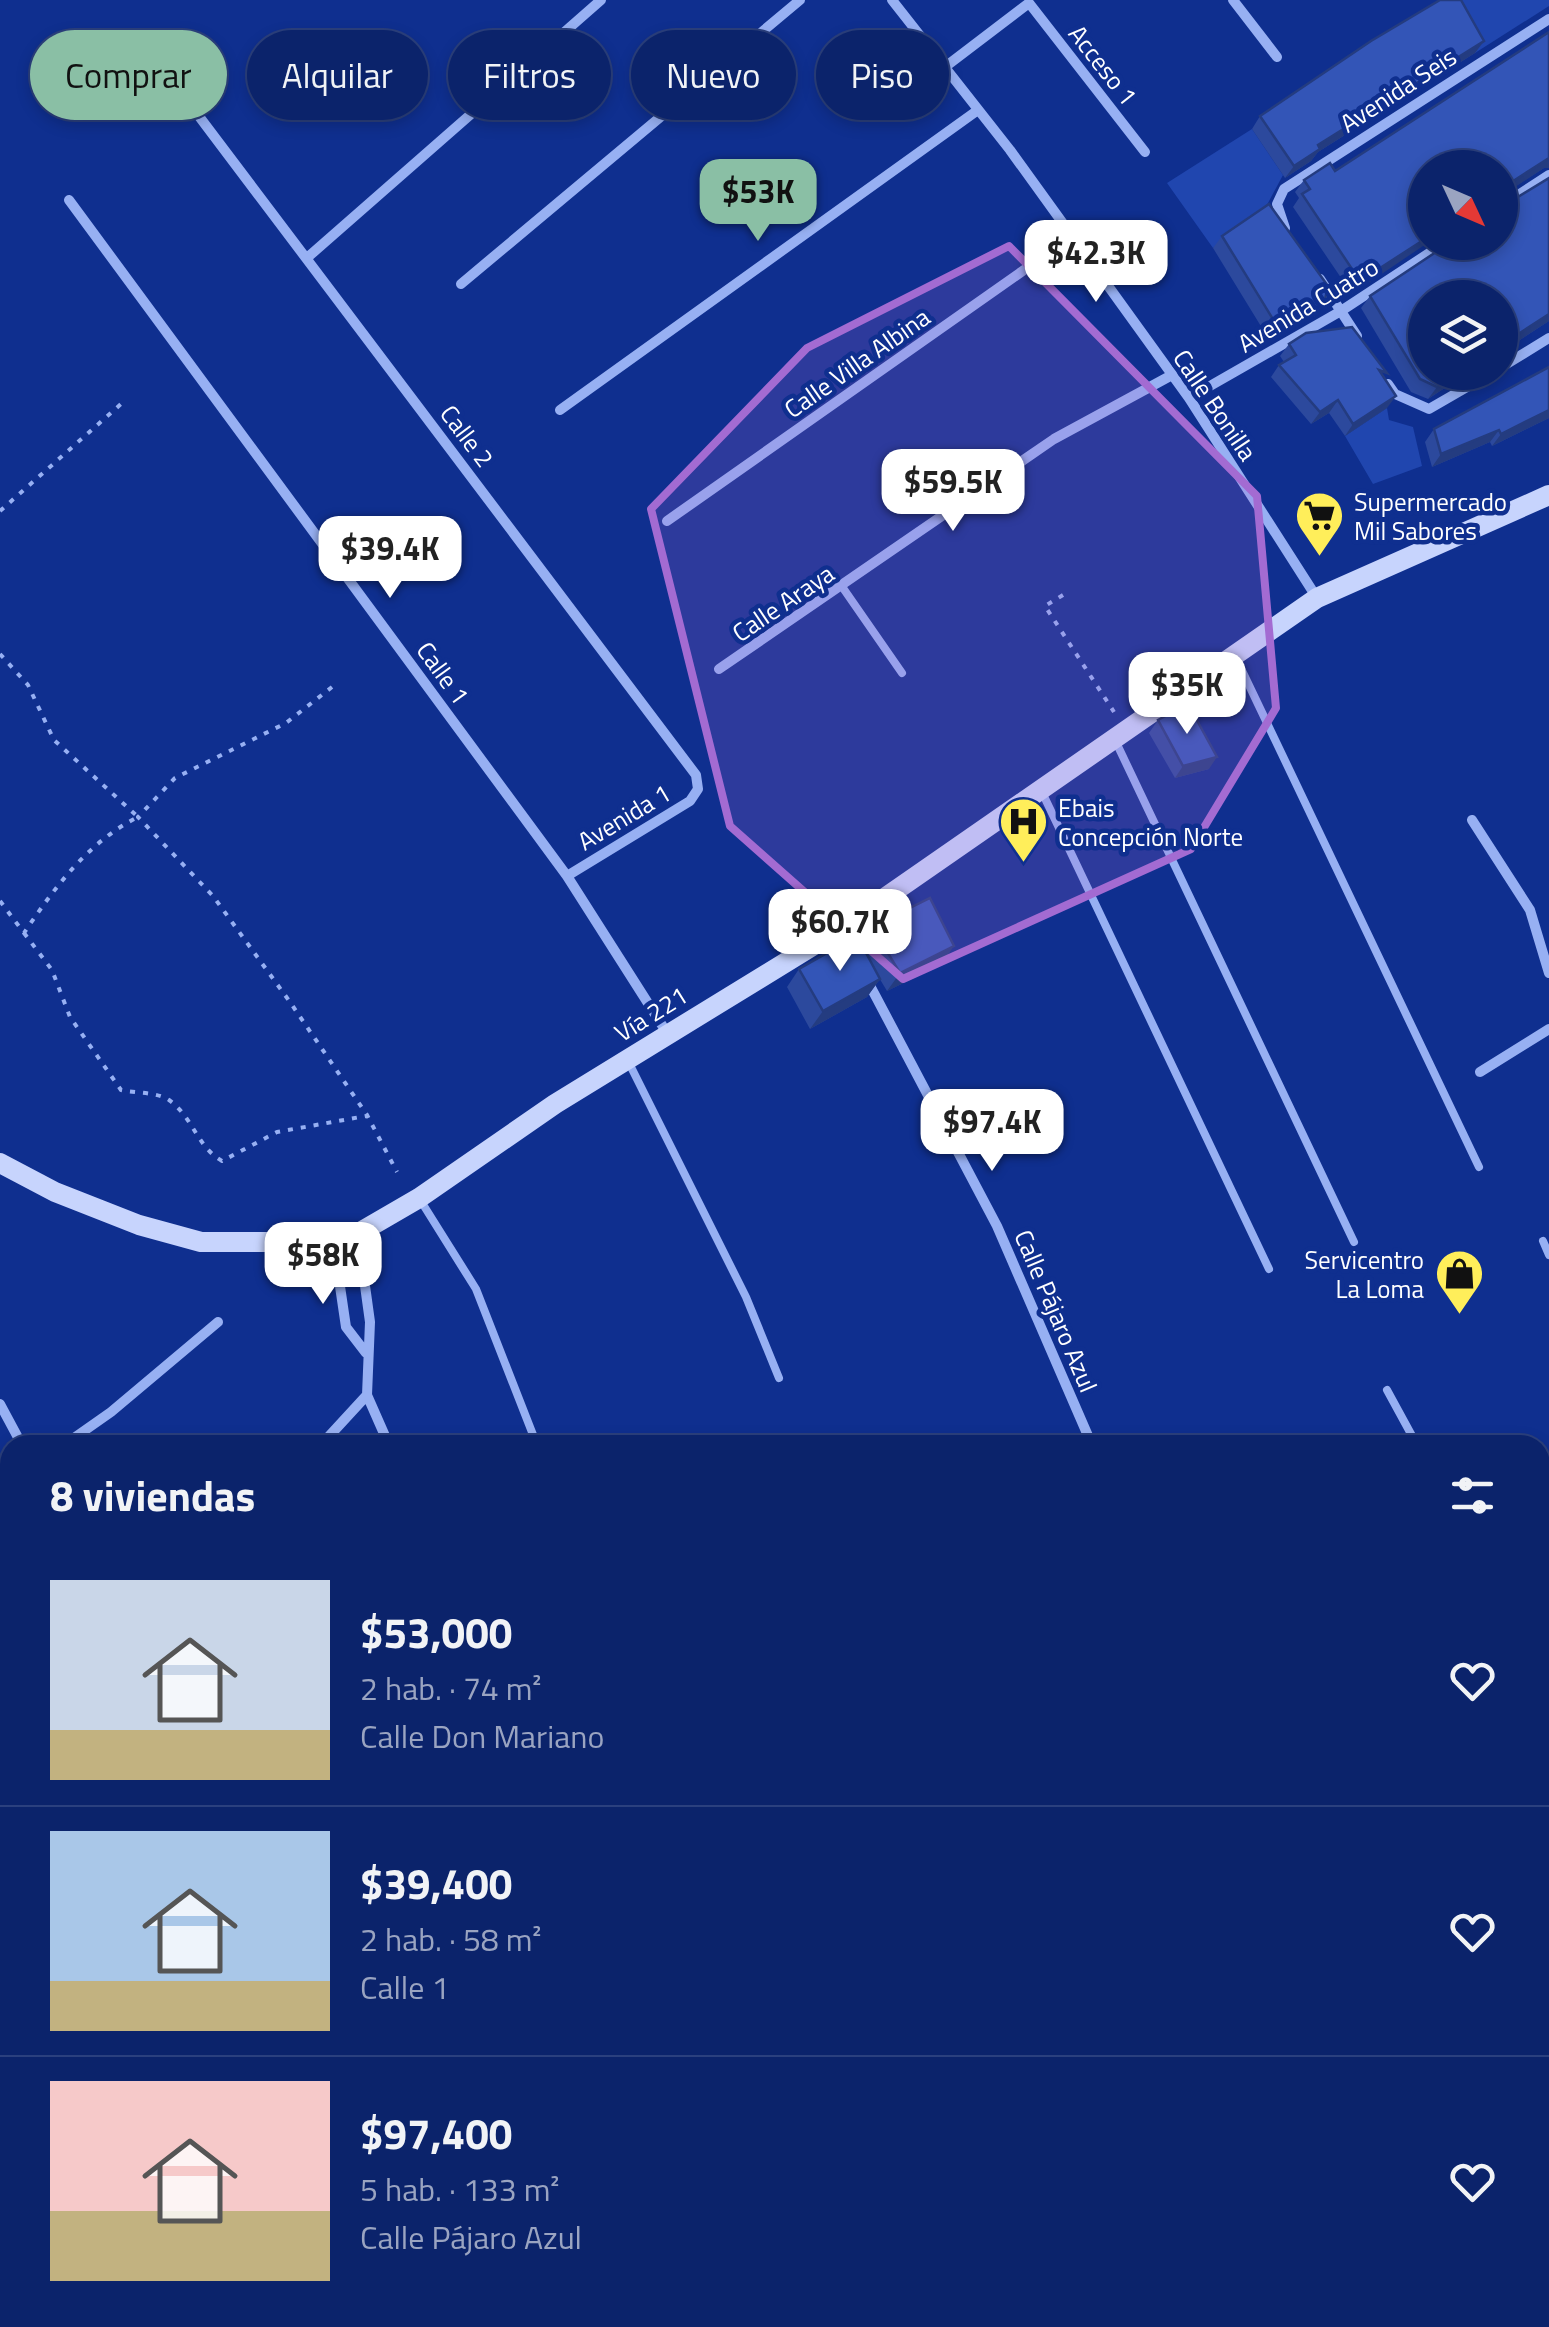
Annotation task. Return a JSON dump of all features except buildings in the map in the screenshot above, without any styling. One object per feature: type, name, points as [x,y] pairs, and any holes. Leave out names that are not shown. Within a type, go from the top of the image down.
[{"type":"main road","name":"Vía 221","points":[[0,1163],[55,1192],[139,1225],[200,1242],[358,1234],[419,1198],[667,1033],[845,938],[1040,788],[1317,598],[1549,495]]},
{"type":"street","points":[[308,256],[601,0]]},
{"type":"street","points":[[460,284],[800,0]]},
{"type":"street","name":"Calle Bonilla","points":[[892,0],[916,30]]},
{"type":"street","points":[[1233,0],[1277,57]]},
{"type":"street","name":"Acceso 1","points":[[949,64],[1028,2],[1145,152]]},
{"type":"street","name":"Avenida Seis","points":[[1289,234],[1279,218],[1278,204],[1284,188],[1549,19]]},
{"type":"street","name":"Calle Bonilla","points":[[949,72],[1189,398],[1317,598]]},
{"type":"street","points":[[560,410],[978,110]]},
{"type":"street","name":"Calle 2","points":[[202,120],[696,775],[698,788]]},
{"type":"street","points":[[1518,195],[1549,175]]},
{"type":"street","name":"Calle 1","points":[[70,200],[568,876],[667,1033]]},
{"type":"street","name":"Calle Villa Albina","points":[[667,521],[1070,237]]},
{"type":"street","name":"Avenida Cuatro","points":[[1189,398],[1341,311],[1419,260]]},
{"type":"street","points":[[1310,265],[1362,344]]},
{"type":"street","points":[[1518,357],[1544,341],[1549,357]]},
{"type":"street","name":"Calle Araya","points":[[719,669],[843,588],[1054,439],[1172,375]]},
{"type":"street","points":[[1384,378],[1394,394],[1429,409],[1462,390]]},
{"type":"street","name":"Avenida 1","points":[[568,876],[690,801],[698,788]]},
{"type":"street","points":[[1472,820],[1530,910],[1549,973]]},
{"type":"street","name":"Calle Pájaro Azul","points":[[859,964],[997,1226],[1088,1435]]},
{"type":"street","points":[[1480,1072],[1549,1029]]},
{"type":"street","points":[[358,1234],[370,1322],[367,1395],[385,1435]]},
{"type":"street","points":[[333,1238],[346,1327],[366,1354]]},
{"type":"street","points":[[78,1435],[218,1322]]},
{"type":"street","points":[[330,1435],[367,1395]]},
{"type":"street","points":[[0,1404],[17,1435]]},
{"type":"lane","points":[[843,588],[902,673]]},
{"type":"lane","points":[[1234,654],[1479,1168]]},
{"type":"lane","points":[[1119,732],[1354,1242]]},
{"type":"lane","points":[[1040,788],[1269,1270]]},
{"type":"lane","points":[[627,1058],[746,1297],[779,1378]]},
{"type":"lane","points":[[419,1198],[476,1289],[532,1435]]},
{"type":"lane","points":[[1543,1241],[1549,1256]]},
{"type":"lane","points":[[1388,1390],[1412,1435]]},
{"type":"path","points":[[0,512],[121,404]]},
{"type":"path","points":[[1063,596],[1045,606],[1119,732]]},
{"type":"path","points":[[0,654],[28,685],[54,740],[138,817],[213,896],[368,1115],[397,1172]]},
{"type":"path","points":[[24,933],[85,853],[109,832],[138,817],[176,778],[286,722],[332,686]]},
{"type":"path","points":[[0,901],[52,970],[70,1017],[121,1090],[166,1098],[185,1116],[206,1152],[222,1161],[277,1132],[368,1115]]},
{"type":"highlighted area","points":[[1009,246],[1257,496],[1276,708],[1191,849],[903,979],[730,826],[651,509],[807,348]]},
{"type":"shaded area","points":[[1549,0],[1549,6],[1475,53],[1448,2]]},
{"type":"shaded area","points":[[1252,129],[1283,175],[1261,216],[1213,248],[1167,183]]},
{"type":"shaded area","points":[[1387,408],[1389,420],[1413,427],[1422,466],[1373,484],[1345,436]]},
{"type":"place","name":"Supermercado Mil Sabores","points":[[1319,558]]},
{"type":"place","name":"Ebais Concepción Norte","points":[[1023,864]]},
{"type":"place","name":"Servicentro La Loma","points":[[1459,1316]]}]
